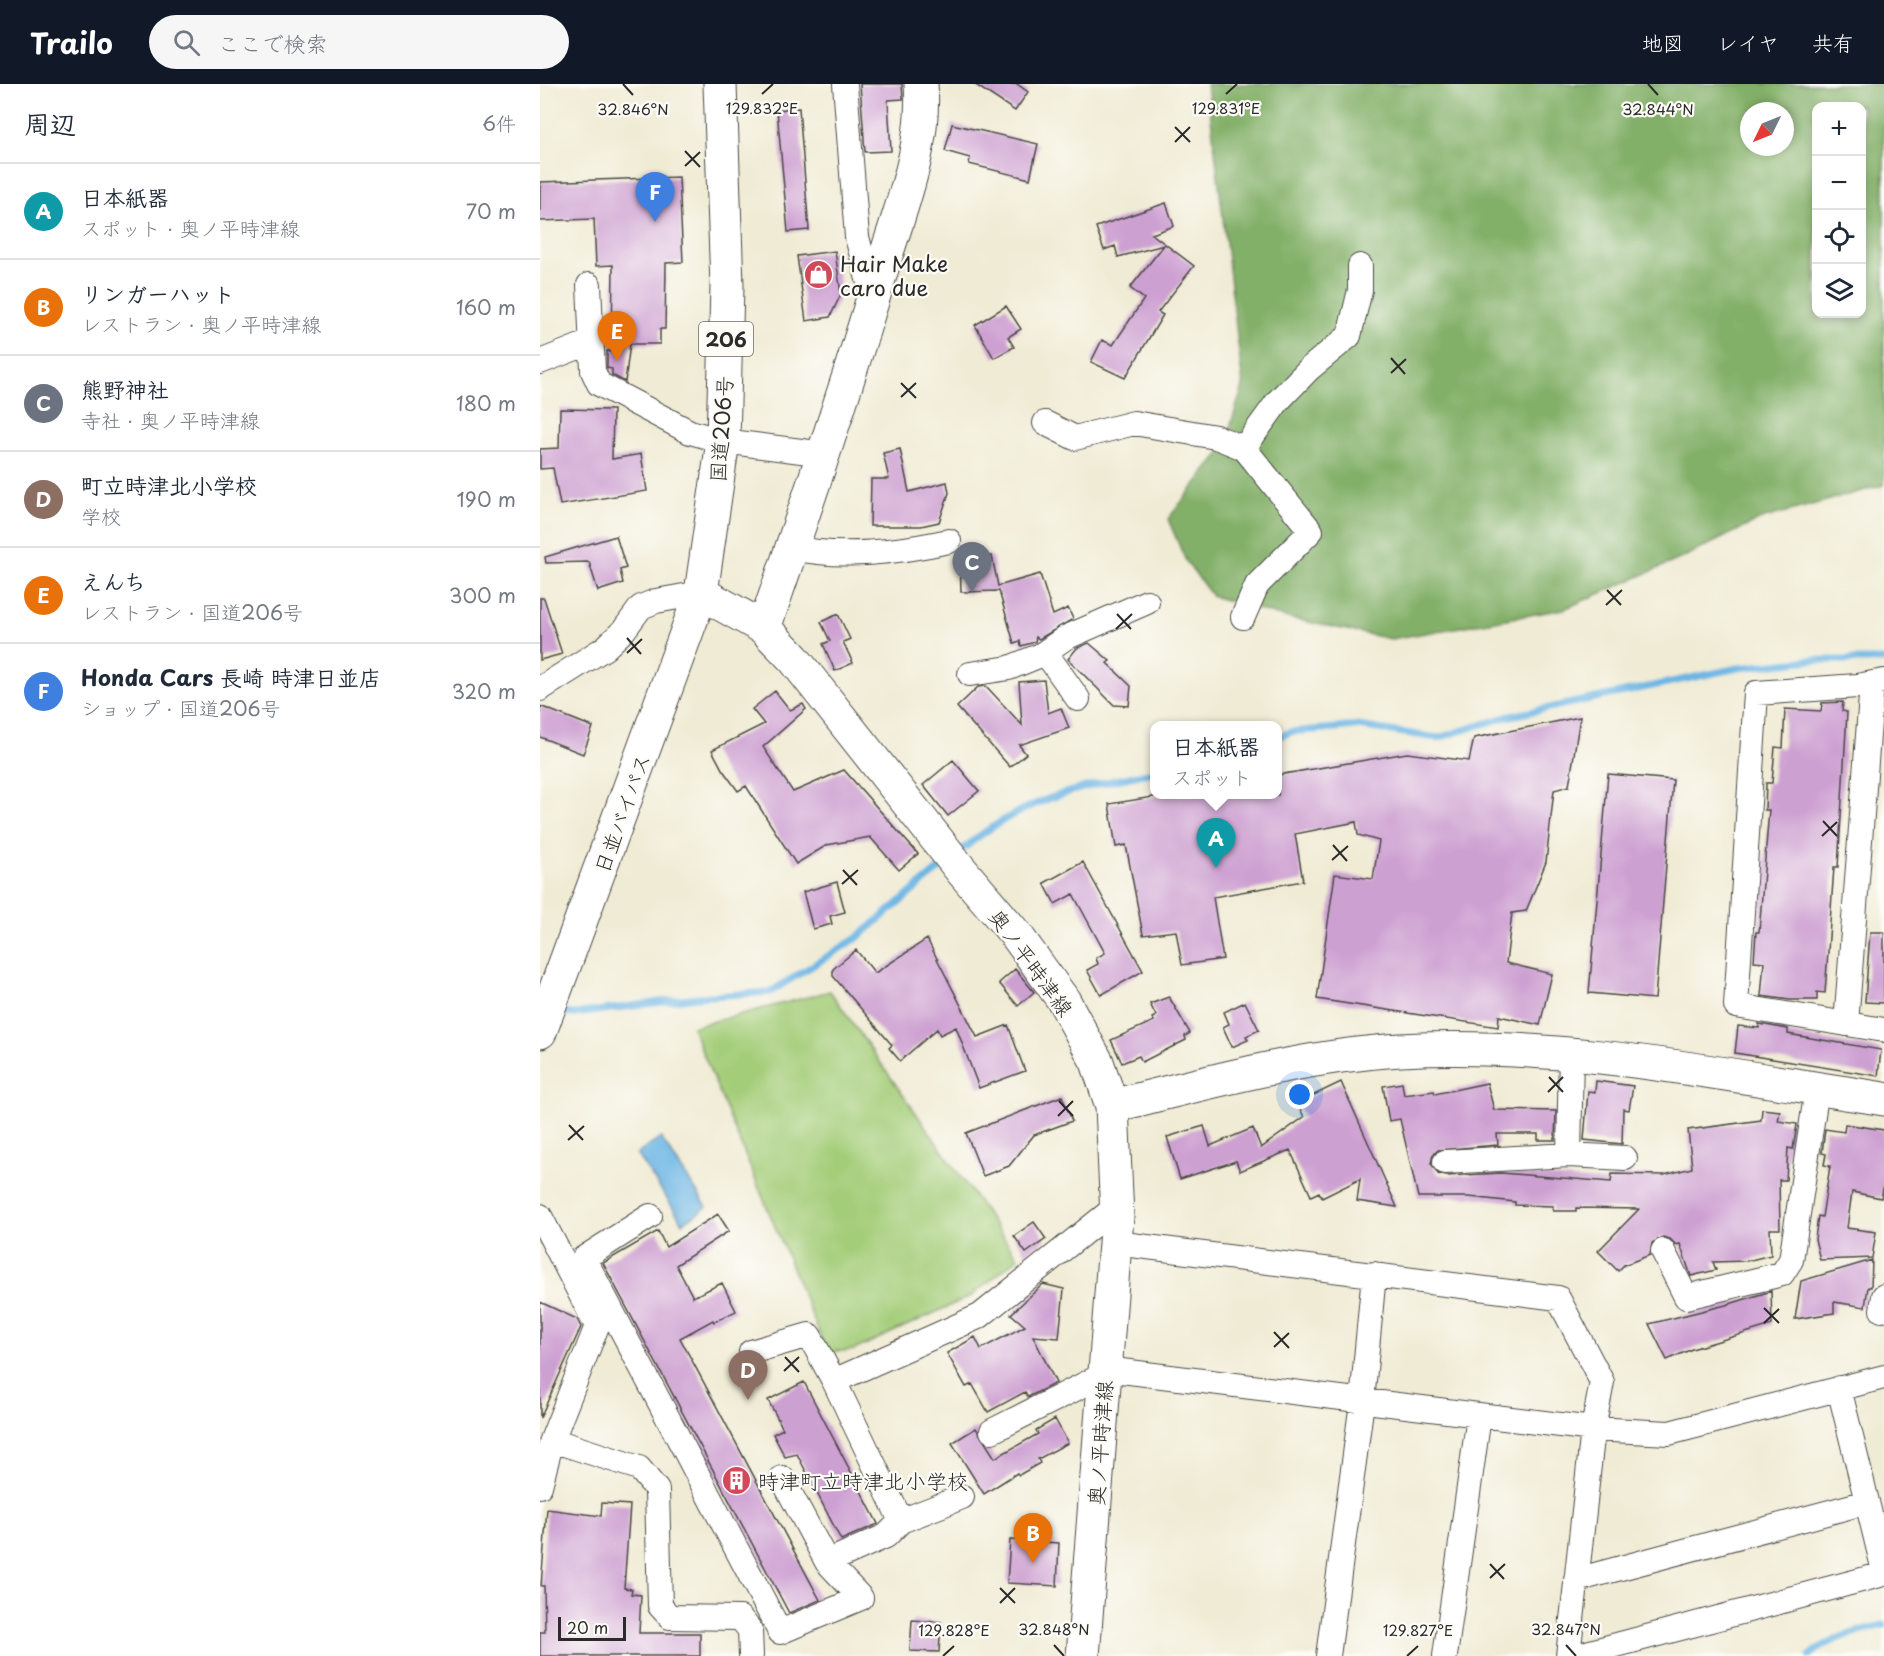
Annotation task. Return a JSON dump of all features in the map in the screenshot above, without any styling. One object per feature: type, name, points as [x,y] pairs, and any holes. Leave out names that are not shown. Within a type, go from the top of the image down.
[{"type":"main road","name":"国道206号","points":[[701,593],[723,441],[727,286],[720,84]]},
{"type":"main road","points":[[764,628],[825,454],[915,159],[923,108],[921,84]]},
{"type":"main road","name":"奥ノ平時津線","points":[[701,593],[764,628],[794,658],[952,858],[1017,936],[1064,1001],[1097,1062],[1112,1106],[1117,1206],[1083,1656]]},
{"type":"main road","name":"日並バイパス","points":[[540,1032],[701,593]]},
{"type":"main road","points":[[1112,1106],[1295,1062],[1401,1050],[1571,1053],[1658,1063],[1884,1099]]},
{"type":"street","points":[[845,84],[857,237],[873,300]]},
{"type":"street","points":[[1244,448],[1278,402],[1309,369],[1349,336],[1360,290],[1360,266]]},
{"type":"street","points":[[589,285],[593,371],[599,384],[690,432],[723,441],[825,454]]},
{"type":"street","points":[[540,362],[591,342]]},
{"type":"street","points":[[1045,423],[1075,438],[1134,423],[1216,437],[1244,448],[1311,531],[1257,585],[1243,617]]},
{"type":"street","points":[[792,548],[858,554],[914,549],[949,541]]},
{"type":"street","points":[[540,689],[605,648],[624,630],[641,607],[656,601],[701,593]]},
{"type":"street","points":[[970,674],[1009,668],[1045,652],[1065,638],[1146,602]]},
{"type":"street","points":[[1045,652],[1078,699]]},
{"type":"street","points":[[1846,1023],[1878,682],[1756,693],[1736,1006],[1884,1030]]},
{"type":"street","points":[[1569,1155],[1571,1053]]},
{"type":"street","points":[[1663,1251],[1686,1297],[1782,1274],[1791,1260],[1817,1089]]},
{"type":"street","points":[[1445,1162],[1569,1155],[1625,1158]]},
{"type":"street","points":[[834,1381],[980,1316],[1117,1206]]},
{"type":"street","points":[[540,1216],[597,1326],[552,1440],[540,1486]]},
{"type":"street","points":[[650,1216],[584,1258],[780,1632],[861,1598],[827,1562],[783,1478]]},
{"type":"street","points":[[1115,1243],[1558,1298],[1602,1382],[1593,1429],[1568,1656]]},
{"type":"street","points":[[1328,1656],[1362,1402],[1374,1274]]},
{"type":"street","points":[[750,1352],[809,1335],[834,1381],[901,1521]]},
{"type":"street","points":[[992,1431],[1105,1372],[1593,1429],[1669,1433],[1884,1377]]},
{"type":"street","points":[[1575,1656],[1884,1573],[1839,1388]]},
{"type":"street","points":[[1445,1656],[1479,1416]]},
{"type":"street","points":[[552,1440],[639,1468],[657,1490],[660,1606],[670,1617],[740,1618],[750,1630],[751,1656]]},
{"type":"street","points":[[827,1562],[886,1536],[901,1521],[962,1497]]},
{"type":"street","points":[[1576,1580],[1868,1502]]},
{"type":"green space","points":[[1207,84],[1884,84],[1884,485],[1761,519],[1682,558],[1564,609],[1391,639],[1284,617],[1212,596],[1186,561],[1168,519],[1223,449],[1243,386]]},
{"type":"green space","points":[[830,991],[1018,1258],[971,1296],[854,1350],[827,1352],[692,1027]]},
{"type":"water","points":[[661,1138],[707,1207],[683,1223],[637,1154]]},
{"type":"building","points":[[860,84],[902,84],[903,99],[888,100],[891,151],[865,152]]},
{"type":"building","points":[[974,84],[1017,84],[1028,92],[1015,111]]},
{"type":"building","points":[[799,108],[809,230],[788,232],[777,110]]},
{"type":"building","points":[[952,124],[1038,144],[1030,179],[969,164],[970,158],[945,151]]},
{"type":"building","points":[[679,177],[683,262],[666,263],[665,329],[660,329],[660,344],[630,344],[625,382],[612,375],[612,369],[607,368],[607,351],[612,352],[613,265],[596,266],[594,219],[540,221],[540,182]]},
{"type":"building","points":[[1166,203],[1174,226],[1152,234],[1194,266],[1158,312],[1163,315],[1125,378],[1091,362],[1102,340],[1113,345],[1144,299],[1130,288],[1164,245],[1118,257],[1115,246],[1104,250],[1096,227]]},
{"type":"building","name":"Hair Make caro due","points":[[835,251],[841,294],[830,317],[806,321],[797,256]]},
{"type":"building","points":[[1006,306],[1021,329],[1008,337],[1014,347],[994,358],[975,325]]},
{"type":"building","points":[[560,409],[613,410],[612,459],[641,454],[647,491],[560,505],[553,468],[540,469],[540,449],[559,448]]},
{"type":"building","points":[[900,449],[909,492],[947,482],[949,493],[939,522],[921,526],[870,526],[871,479],[889,479],[883,453]]},
{"type":"building","points":[[616,536],[626,568],[620,570],[623,583],[598,591],[589,562],[546,563],[545,557]]},
{"type":"building","points":[[960,556],[992,556],[998,586],[1040,574],[1053,615],[1068,608],[1073,619],[1039,639],[1036,637],[1035,642],[1021,646],[1020,641],[1014,643],[999,591],[961,592]]},
{"type":"building","points":[[540,598],[544,598],[562,654],[540,660]]},
{"type":"building","points":[[838,614],[850,639],[843,642],[853,663],[835,671],[823,644],[830,641],[821,622]]},
{"type":"building","points":[[1089,643],[1110,661],[1107,663],[1131,686],[1129,706],[1114,705],[1068,659],[1077,648]]},
{"type":"building","points":[[1044,680],[1048,713],[1061,708],[1069,728],[1019,745],[1026,754],[1010,767],[957,707],[978,687],[986,686],[1022,725],[1019,682]]},
{"type":"building","points":[[775,691],[790,710],[803,704],[806,709],[763,747],[793,792],[844,770],[918,854],[899,870],[870,837],[827,845],[796,864],[746,786],[738,791],[722,769],[712,750],[764,724],[752,709]]},
{"type":"building","points":[[1843,702],[1842,711],[1847,712],[1838,867],[1834,867],[1825,993],[1817,992],[1817,1000],[1790,1000],[1761,996],[1764,962],[1754,961],[1756,932],[1759,932],[1769,810],[1765,810],[1766,783],[1772,783],[1775,747],[1783,748],[1785,709],[1821,711],[1822,703]]},
{"type":"building","points":[[540,706],[593,727],[583,754],[540,737]]},
{"type":"building","points":[[1580,717],[1569,786],[1554,790],[1546,862],[1526,911],[1512,913],[1506,963],[1552,974],[1540,1025],[1499,1016],[1498,1027],[1317,999],[1335,874],[1373,879],[1379,841],[1358,835],[1356,822],[1295,834],[1303,881],[1213,897],[1223,959],[1182,965],[1176,931],[1143,935],[1126,845],[1116,847],[1109,804],[1150,797],[1282,799],[1282,774],[1407,753],[1469,761],[1474,738]]},
{"type":"building","points":[[953,760],[979,791],[948,816],[923,785]]},
{"type":"building","points":[[1608,774],[1673,780],[1655,999],[1589,993]]},
{"type":"building","points":[[1083,862],[1143,971],[1101,995],[1087,970],[1098,964],[1096,958],[1105,953],[1073,894],[1055,904],[1044,883]]},
{"type":"building","points":[[837,882],[845,912],[830,916],[832,924],[813,929],[803,892]]},
{"type":"building","points":[[1870,932],[1884,932],[1884,1003],[1865,1002]]},
{"type":"building","points":[[927,939],[977,1037],[1008,1025],[1025,1071],[979,1088],[956,1027],[940,1035],[937,1029],[900,1061],[889,1048],[892,1045],[833,976],[833,969],[856,950],[875,973]]},
{"type":"building","points":[[1015,969],[1034,992],[1018,1006],[999,983]]},
{"type":"building","points":[[1169,997],[1190,1033],[1185,1036],[1186,1040],[1142,1062],[1139,1056],[1122,1063],[1111,1040],[1154,1021],[1152,1018],[1156,1016],[1150,1004]]},
{"type":"building","points":[[1245,1002],[1259,1030],[1246,1036],[1248,1040],[1232,1047],[1223,1027],[1229,1024],[1224,1012]]},
{"type":"building","points":[[1759,1024],[1788,1029],[1788,1034],[1881,1050],[1878,1076],[1735,1053],[1738,1026],[1759,1028]]},
{"type":"building","points":[[1596,1081],[1633,1086],[1629,1110],[1623,1109],[1622,1144],[1584,1140],[1588,1091],[1595,1092]]},
{"type":"building","points":[[1341,1082],[1397,1207],[1357,1201],[1360,1179],[1322,1198],[1319,1192],[1311,1196],[1290,1150],[1240,1171],[1236,1161],[1180,1179],[1167,1137],[1204,1126],[1210,1146],[1253,1128],[1261,1148],[1304,1117],[1297,1103]]},
{"type":"building","points":[[1402,1083],[1404,1095],[1434,1091],[1435,1094],[1487,1083],[1494,1110],[1556,1111],[1555,1140],[1538,1140],[1538,1134],[1497,1134],[1498,1145],[1438,1150],[1433,1155],[1431,1163],[1438,1174],[1446,1176],[1501,1173],[1611,1182],[1612,1174],[1664,1175],[1692,1168],[1688,1130],[1761,1120],[1762,1109],[1780,1111],[1778,1121],[1797,1124],[1793,1149],[1788,1148],[1786,1180],[1779,1180],[1780,1229],[1770,1229],[1771,1255],[1747,1261],[1713,1262],[1716,1270],[1691,1276],[1680,1244],[1676,1245],[1670,1239],[1663,1237],[1652,1243],[1650,1255],[1624,1265],[1618,1271],[1598,1251],[1639,1209],[1576,1208],[1576,1211],[1553,1211],[1553,1206],[1515,1205],[1515,1202],[1469,1197],[1418,1197],[1400,1119],[1389,1121],[1383,1086]]},
{"type":"building","points":[[1062,1096],[1072,1121],[1034,1135],[1009,1166],[983,1176],[966,1133]]},
{"type":"building","points":[[1845,1124],[1884,1130],[1884,1184],[1881,1198],[1852,1192],[1847,1228],[1876,1232],[1872,1258],[1820,1260],[1815,1239],[1818,1216],[1822,1217],[1830,1166],[1824,1165],[1826,1154],[1822,1153],[1825,1129],[1844,1132]]},
{"type":"building","points":[[718,1214],[729,1231],[676,1265],[693,1297],[722,1283],[736,1311],[714,1322],[713,1320],[680,1338],[820,1600],[789,1613],[603,1263],[658,1231],[666,1247]]},
{"type":"building","points":[[1034,1222],[1046,1239],[1026,1253],[1014,1236]]},
{"type":"building","points":[[1872,1260],[1871,1287],[1868,1287],[1865,1307],[1834,1302],[1834,1313],[1795,1319],[1801,1281]]},
{"type":"building","points":[[1043,1284],[1064,1289],[1059,1338],[1033,1336],[1056,1383],[1028,1397],[1025,1392],[988,1412],[972,1384],[966,1387],[947,1353],[975,1337],[981,1349],[1025,1326],[1011,1314]]},
{"type":"building","points":[[1771,1291],[1772,1325],[1692,1349],[1667,1360],[1649,1324],[1726,1305]]},
{"type":"building","points":[[540,1302],[577,1319],[581,1327],[540,1418]]},
{"type":"building","points":[[804,1382],[878,1524],[841,1540],[797,1454],[785,1457],[773,1434],[783,1429],[768,1400]]},
{"type":"building","points":[[1055,1419],[1068,1443],[1038,1459],[1040,1463],[1019,1475],[1017,1473],[984,1494],[952,1443],[976,1428],[995,1458],[1038,1434],[1036,1430]]},
{"type":"building","points":[[602,1503],[630,1505],[624,1588],[632,1589],[631,1594],[641,1595],[639,1633],[700,1633],[700,1656],[540,1656],[540,1632],[545,1632],[544,1586],[541,1586],[547,1509],[601,1516]]},
{"type":"building","points":[[1010,1540],[1059,1543],[1057,1586],[1007,1583]]},
{"type":"building","points":[[912,1620],[941,1622],[939,1652],[910,1651]]},
{"type":"waterway","points":[[1282,735],[1291,732],[1357,726],[1438,738],[1506,717],[1738,668],[1811,660],[1884,660]]},
{"type":"waterway","points":[[958,853],[1004,820],[1050,798],[1074,790],[1150,773]]},
{"type":"waterway","points":[[556,1012],[575,1014],[697,997],[770,992],[857,938],[945,864]]},
{"type":"waterway","points":[[1809,1656],[1826,1644],[1845,1636],[1884,1625]]},
{"type":"place","name":"Honda Cars 長崎 時津日並店","points":[[655,222]]},
{"type":"place","name":"Hair Make caro due","points":[[819,275]]},
{"type":"place","name":"えんち","points":[[617,361]]},
{"type":"place","name":"熊野神社","points":[[972,592]]},
{"type":"place","name":"日本紙器","points":[[1216,868]]},
{"type":"place","name":"町立時津北小学校","points":[[748,1400]]},
{"type":"place","name":"時津町立時津北小学校","points":[[737,1480]]},
{"type":"place","name":"リンガーハット","points":[[1033,1563]]}]
